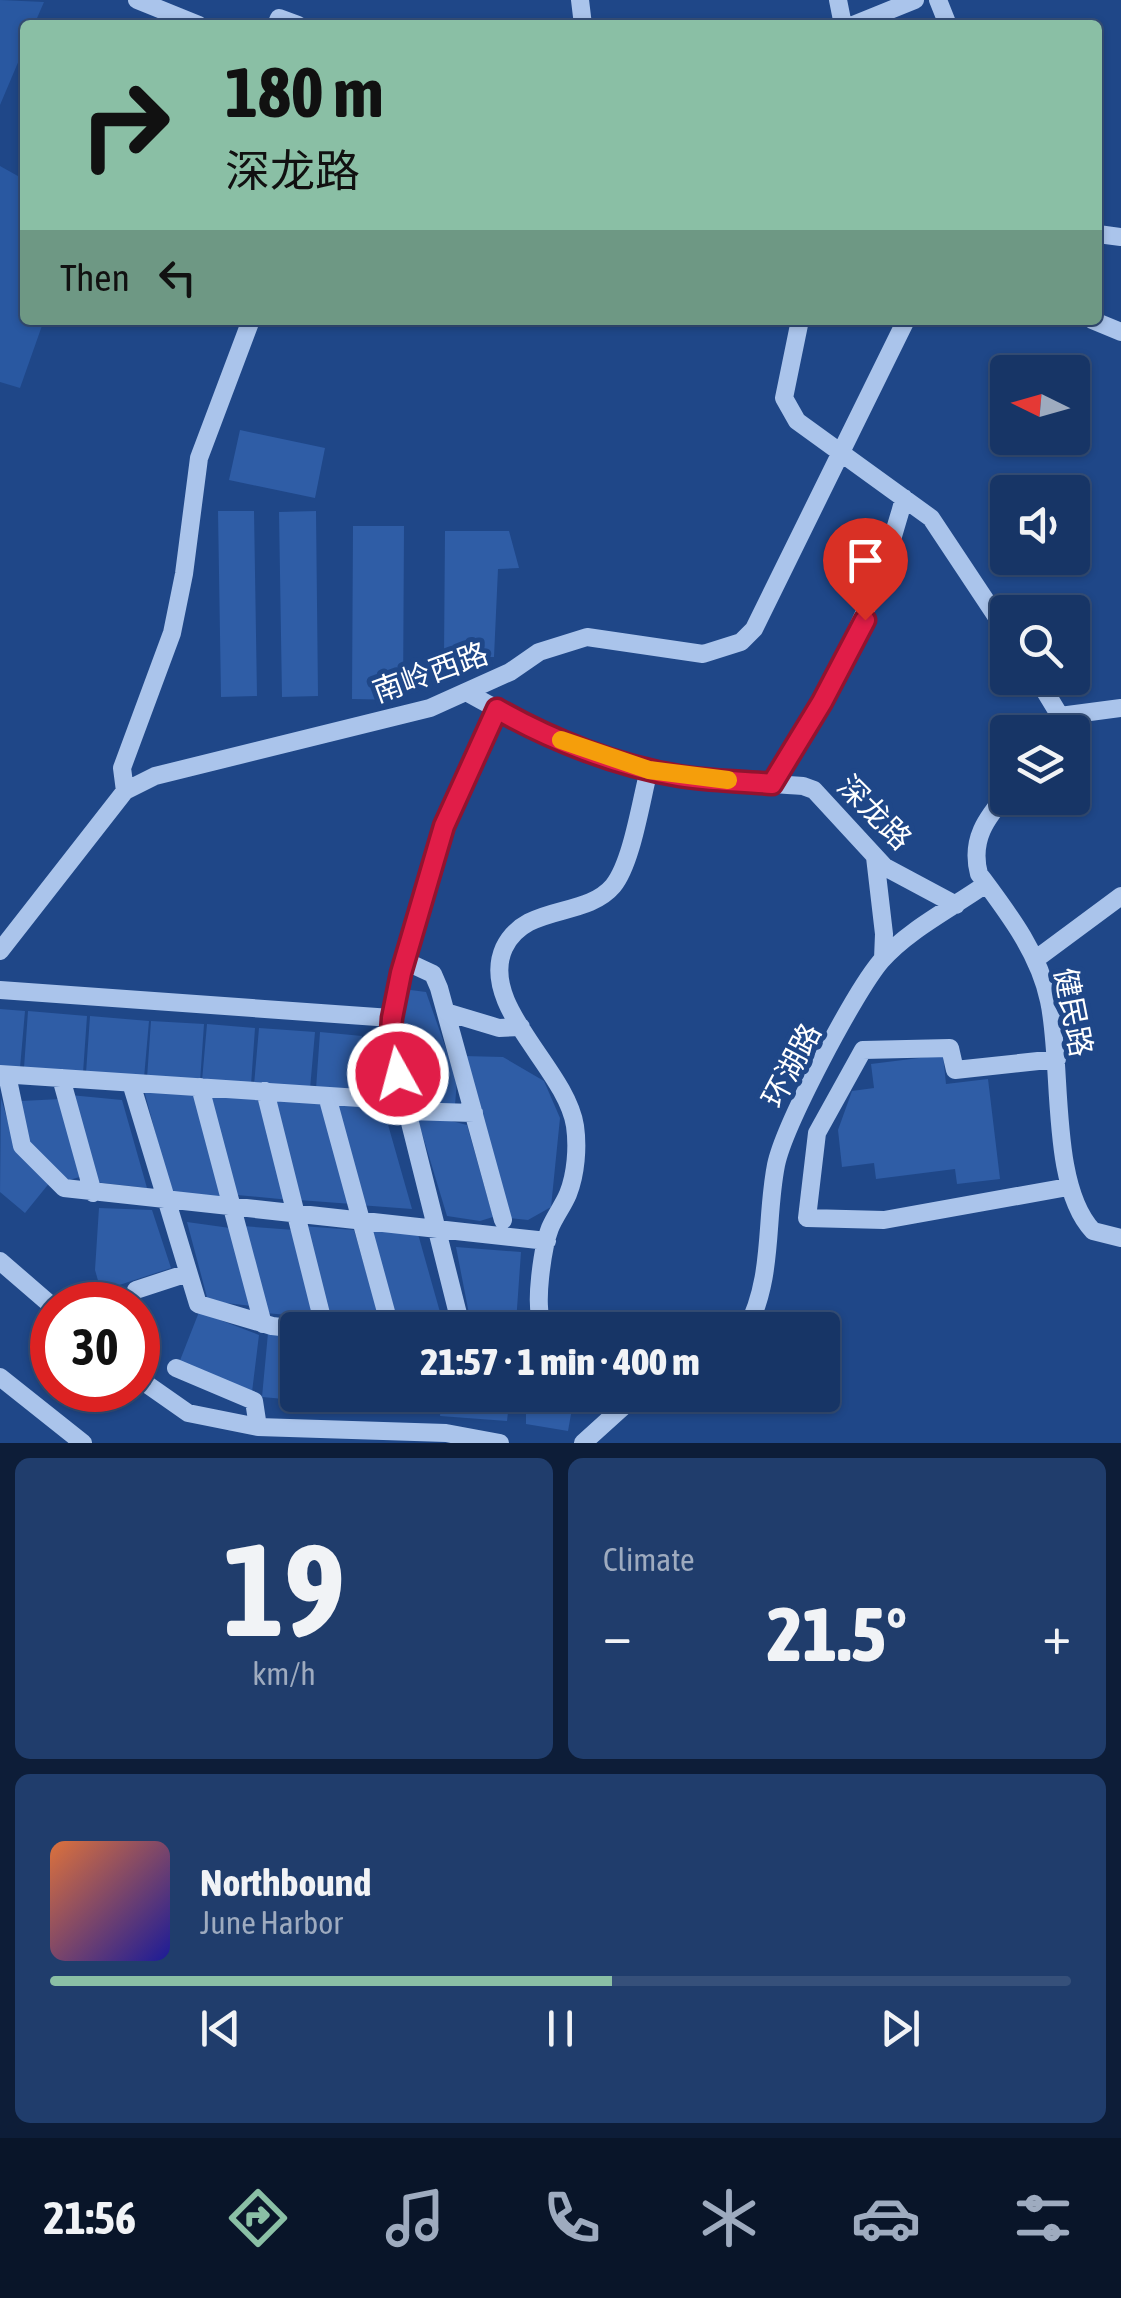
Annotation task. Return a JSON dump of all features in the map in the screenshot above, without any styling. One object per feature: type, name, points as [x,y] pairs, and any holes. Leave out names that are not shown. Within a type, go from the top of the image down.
[{"type":"street","points":[[137,0],[187,20]]},
{"type":"street","points":[[865,20],[915,0]]},
{"type":"street","points":[[0,951],[124,791],[122,768],[172,633],[199,458],[250,325]]},
{"type":"street","points":[[799,325],[785,405],[796,422],[931,518],[990,607]]},
{"type":"street","name":"南岭西路","points":[[124,791],[155,776],[430,708],[510,672],[539,652],[587,637],[703,654],[741,642],[754,629],[904,325]]},
{"type":"street","points":[[772,784],[822,702],[865,620],[904,498]]},
{"type":"street","name":"深龙路","points":[[466,692],[536,731],[649,770],[681,777],[814,790],[874,857],[956,904]]},
{"type":"street","points":[[1090,716],[1121,708]]},
{"type":"street","points":[[458,1312],[390,1047],[404,961],[444,826],[497,709]]},
{"type":"street","points":[[537,1312],[546,1241],[572,1178],[575,1125],[567,1098],[500,988],[500,962],[514,932],[528,922],[591,902],[617,882],[649,770]]},
{"type":"street","name":"健民路","points":[[990,814],[976,841],[975,861],[1036,959],[1049,998],[1068,1187],[1081,1218],[1093,1231],[1121,1238]]},
{"type":"street","points":[[874,857],[884,934],[883,959]]},
{"type":"street","name":"环湖路","points":[[753,1312],[762,1291],[776,1166],[785,1136],[869,978],[883,959],[986,884]]},
{"type":"street","points":[[1036,959],[1121,896]]},
{"type":"street","points":[[404,961],[433,974],[503,1220]]},
{"type":"street","points":[[0,990],[392,1018]]},
{"type":"street","points":[[446,1012],[498,1028],[521,1027]]},
{"type":"street","points":[[1057,1059],[955,1070],[950,1048],[863,1050],[817,1133],[807,1218],[884,1220],[1068,1187]]},
{"type":"street","points":[[474,1113],[327,1096],[3,1074],[22,1146],[64,1188],[546,1241]]},
{"type":"street","points":[[61,1078],[93,1194]]},
{"type":"street","points":[[131,1083],[198,1304],[280,1326]]},
{"type":"street","points":[[200,1087],[263,1324]]},
{"type":"street","points":[[265,1092],[320,1312]]},
{"type":"street","points":[[327,1096],[385,1312]]},
{"type":"street","points":[[0,1261],[30,1287]]},
{"type":"street","points":[[160,1282],[188,1273]]},
{"type":"street","points":[[176,1368],[254,1401],[258,1427],[246,1443]]},
{"type":"street","points":[[0,1377],[84,1443]]},
{"type":"street","points":[[160,1393],[188,1412],[258,1427],[404,1437],[446,1433],[500,1443]]},
{"type":"street","points":[[584,1443],[618,1412]]},
{"type":"shaded area","points":[[0,0],[44,2],[36,20],[20,20],[20,58],[0,105]]},
{"type":"shaded area","points":[[0,166],[20,177],[20,325],[42,325],[20,388],[0,382]]},
{"type":"building","points":[[240,430],[325,448],[315,498],[229,480]]},
{"type":"building","points":[[218,511],[254,511],[257,696],[221,697]]},
{"type":"building","points":[[316,511],[318,696],[282,697],[279,512]]},
{"type":"building","points":[[353,526],[404,526],[403,700],[352,699]]},
{"type":"building","points":[[445,531],[509,531],[519,568],[498,569],[494,657],[444,657]]},
{"type":"building","points":[[403,989],[426,992],[457,1080],[455,1105],[412,1101],[417,1045],[398,1044]]},
{"type":"building","points":[[0,1009],[25,1011],[20,1068],[0,1067]]},
{"type":"building","points":[[28,1011],[87,1016],[83,1073],[24,1068]]},
{"type":"building","points":[[90,1016],[149,1021],[144,1078],[86,1073]]},
{"type":"building","points":[[151,1021],[204,1024],[200,1082],[147,1078]]},
{"type":"building","points":[[207,1024],[255,1028],[251,1085],[202,1081]]},
{"type":"building","points":[[259,1028],[315,1032],[310,1089],[254,1085]]},
{"type":"building","points":[[320,1032],[362,1036],[380,1095],[316,1089]]},
{"type":"building","points":[[943,1055],[946,1084],[988,1079],[1000,1179],[957,1184],[955,1169],[876,1179],[874,1163],[842,1167],[838,1130],[852,1091],[874,1088],[871,1064]]},
{"type":"building","points":[[463,1056],[503,1057],[544,1081],[560,1118],[551,1207],[528,1220],[509,1218]]},
{"type":"building","points":[[144,1090],[196,1094],[225,1197],[171,1192]]},
{"type":"building","points":[[209,1094],[261,1098],[290,1200],[237,1195]]},
{"type":"building","points":[[70,1095],[122,1100],[147,1188],[94,1182]]},
{"type":"building","points":[[1,1098],[16,1149],[51,1181],[25,1213],[0,1192]]},
{"type":"building","points":[[272,1098],[324,1102],[352,1204],[299,1200]]},
{"type":"building","points":[[61,1099],[83,1176],[66,1181],[30,1147],[21,1101]]},
{"type":"building","points":[[331,1103],[383,1107],[412,1209],[359,1205]]},
{"type":"building","points":[[432,1116],[467,1125],[493,1217],[480,1221],[447,1216],[418,1120]]},
{"type":"building","points":[[99,1208],[152,1210],[171,1268],[128,1282],[98,1282],[95,1270]]},
{"type":"building","points":[[187,1222],[230,1228],[252,1306],[208,1301]]},
{"type":"building","points":[[242,1226],[294,1230],[317,1312],[266,1313]]},
{"type":"building","points":[[302,1226],[354,1230],[378,1312],[326,1312]]},
{"type":"building","points":[[366,1230],[418,1234],[440,1312],[388,1312]]},
{"type":"building","points":[[456,1247],[521,1252],[517,1312],[469,1312]]},
{"type":"building","points":[[199,1312],[259,1335],[252,1392],[179,1363]]},
{"type":"building","points":[[268,1333],[280,1334],[280,1399],[262,1397]]},
{"type":"building","points":[[440,1412],[508,1412],[507,1421],[440,1416]]},
{"type":"building","points":[[526,1412],[571,1412],[568,1431],[526,1424]]},
{"type":"slow traffic","points":[[561,740],[649,770],[728,780]]},
{"type":"route","points":[[398,1074],[390,1047],[401,973],[444,826],[466,770],[497,709],[536,731],[649,770],[681,777],[772,784],[822,702],[865,620]]}]
